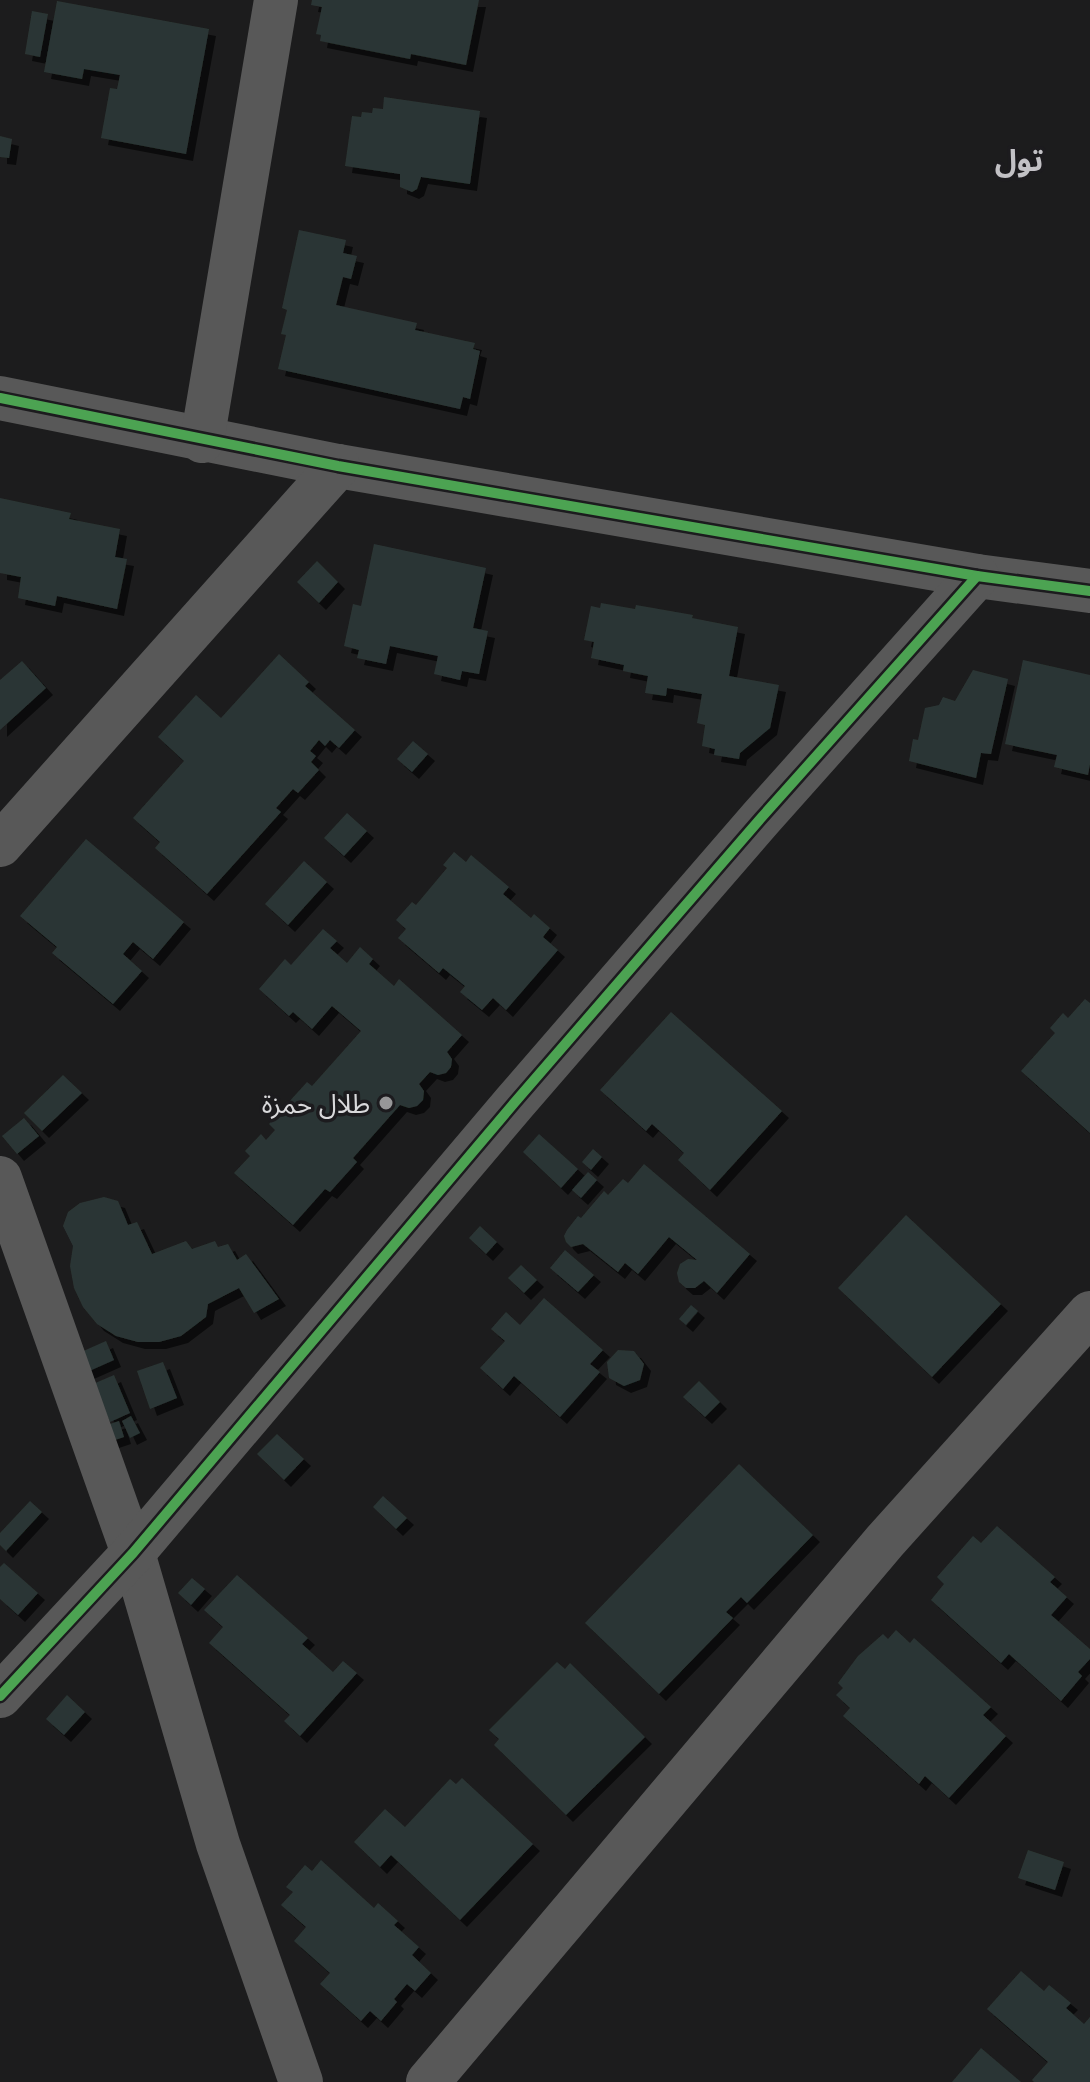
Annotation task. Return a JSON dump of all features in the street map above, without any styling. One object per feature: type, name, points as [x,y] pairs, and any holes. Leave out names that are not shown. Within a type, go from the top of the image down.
[{"type":"street","points":[[202,441],[276,0]]},
{"type":"street","points":[[0,398],[338,466],[977,576],[1090,591]]},
{"type":"street","points":[[0,845],[338,466]]},
{"type":"street","points":[[0,1696],[133,1553],[761,818],[977,576]]},
{"type":"street","points":[[0,1178],[133,1553],[218,1844],[301,2082]]},
{"type":"street","points":[[428,2082],[885,1541],[1090,1313]]},
{"type":"building","points":[[312,0],[479,0],[466,65],[411,54],[410,59],[320,41],[321,35],[316,34],[322,7],[311,5]]},
{"type":"building","points":[[57,1],[209,29],[186,154],[101,138],[110,88],[117,89],[120,75],[84,69],[82,79],[44,72]]},
{"type":"building","points":[[32,11],[48,14],[40,57],[25,54]]},
{"type":"building","points":[[384,97],[480,111],[470,184],[421,177],[417,189],[412,192],[400,187],[400,174],[345,166],[352,116],[361,117],[362,112],[372,113],[373,108],[383,109]]},
{"type":"building","points":[[0,136],[12,139],[9,158],[0,157]]},
{"type":"building","points":[[299,230],[346,240],[343,253],[357,256],[351,279],[343,277],[336,305],[417,323],[415,330],[475,343],[473,349],[480,351],[470,399],[463,397],[460,409],[278,369],[286,335],[281,334],[287,310],[282,308]]},
{"type":"building","points":[[0,498],[71,513],[69,519],[120,529],[115,557],[127,559],[117,609],[57,596],[55,606],[18,598],[21,577],[0,573]]},
{"type":"building","points":[[374,544],[486,568],[473,628],[488,631],[479,674],[462,671],[460,680],[434,674],[438,656],[390,646],[386,664],[357,658],[359,650],[344,646],[353,604],[361,606]]},
{"type":"building","points":[[317,561],[338,582],[319,603],[297,582]]},
{"type":"building","points":[[601,603],[635,609],[636,605],[738,627],[729,676],[779,685],[770,728],[740,753],[739,759],[714,755],[715,749],[702,746],[705,725],[697,723],[702,694],[667,688],[666,696],[645,693],[648,676],[623,671],[624,665],[591,658],[594,642],[584,640],[591,606],[600,608]]},
{"type":"building","points":[[279,654],[309,682],[305,686],[355,730],[339,748],[330,740],[325,746],[319,740],[310,751],[316,756],[311,762],[319,770],[298,793],[293,789],[276,808],[281,812],[207,894],[155,848],[160,842],[133,818],[184,761],[158,737],[196,695],[221,718]]},
{"type":"building","points":[[1023,660],[1090,675],[1088,775],[1054,767],[1057,755],[1005,744]]},
{"type":"building","points":[[22,661],[46,688],[0,730],[0,680]]},
{"type":"building","points":[[973,670],[1008,679],[991,754],[981,753],[976,778],[909,761],[913,739],[918,740],[925,708],[939,705],[943,697],[955,701]]},
{"type":"building","points":[[413,741],[428,754],[412,772],[397,759]]},
{"type":"building","points":[[347,813],[367,831],[344,856],[324,838]]},
{"type":"building","points":[[86,839],[184,922],[153,959],[133,942],[123,954],[142,971],[113,1004],[52,953],[57,947],[20,916]]},
{"type":"building","points":[[454,852],[466,862],[471,855],[509,887],[503,894],[531,918],[534,914],[550,928],[543,937],[558,950],[506,1010],[493,998],[482,1010],[460,992],[465,986],[443,968],[439,973],[398,938],[406,929],[396,920],[412,902],[416,905],[447,868],[443,865]]},
{"type":"building","points":[[304,861],[327,882],[288,925],[265,904]]},
{"type":"building","points":[[323,929],[337,941],[330,948],[347,963],[360,947],[373,959],[369,964],[394,986],[399,979],[462,1035],[447,1052],[452,1059],[446,1073],[438,1075],[430,1072],[419,1084],[424,1091],[423,1100],[409,1108],[400,1105],[353,1158],[357,1162],[330,1192],[325,1189],[293,1225],[234,1173],[250,1156],[245,1151],[261,1134],[266,1140],[275,1130],[269,1124],[307,1082],[312,1086],[361,1031],[332,1006],[312,1029],[293,1012],[289,1016],[259,989],[285,959],[291,965]]},
{"type":"building","points":[[1085,999],[1090,1003],[1090,1133],[1021,1071],[1055,1033],[1050,1028],[1063,1013],[1068,1018]]},
{"type":"building","points":[[671,1012],[782,1111],[710,1190],[678,1160],[684,1153],[652,1124],[646,1131],[600,1090]]},
{"type":"building","points":[[63,1075],[82,1093],[42,1131],[24,1113]]},
{"type":"building","points":[[24,1118],[39,1136],[17,1154],[2,1136]]},
{"type":"building","points":[[539,1134],[578,1169],[561,1188],[523,1152]]},
{"type":"building","points":[[593,1149],[602,1157],[591,1170],[582,1162]]},
{"type":"building","points":[[644,1164],[750,1254],[717,1293],[704,1281],[695,1288],[686,1288],[679,1282],[677,1273],[680,1264],[688,1259],[697,1260],[669,1237],[638,1274],[625,1263],[618,1272],[583,1244],[571,1247],[566,1242],[564,1236],[578,1216],[581,1218],[604,1191],[608,1195],[623,1179],[628,1183]]},
{"type":"building","points":[[588,1172],[597,1180],[581,1198],[572,1190]]},
{"type":"building","points":[[104,1197],[118,1201],[128,1225],[137,1222],[152,1254],[186,1241],[192,1249],[215,1241],[218,1247],[228,1244],[237,1260],[246,1254],[279,1299],[254,1313],[239,1288],[208,1304],[206,1317],[181,1336],[159,1342],[138,1342],[116,1336],[97,1324],[83,1307],[74,1288],[70,1266],[73,1246],[63,1226],[68,1212],[80,1203]]},
{"type":"building","points":[[906,1215],[1001,1304],[932,1377],[838,1288]]},
{"type":"building","points":[[480,1226],[497,1242],[486,1254],[469,1238]]},
{"type":"building","points":[[565,1250],[594,1275],[578,1292],[550,1268]]},
{"type":"building","points":[[521,1265],[537,1280],[524,1293],[508,1278]]},
{"type":"building","points":[[544,1298],[603,1350],[590,1364],[600,1372],[560,1417],[514,1376],[503,1389],[480,1368],[505,1341],[491,1329],[506,1312],[520,1325]]},
{"type":"building","points":[[691,1305],[698,1311],[686,1325],[679,1319]]},
{"type":"building","points":[[106,1341],[114,1360],[87,1372],[79,1353]]},
{"type":"building","points":[[618,1350],[634,1351],[644,1364],[640,1380],[624,1386],[609,1378],[607,1362]]},
{"type":"building","points":[[163,1362],[177,1398],[150,1409],[137,1371]]},
{"type":"building","points":[[114,1375],[130,1413],[110,1422],[93,1384]]},
{"type":"building","points":[[699,1381],[720,1402],[705,1417],[683,1397]]},
{"type":"building","points":[[131,1416],[140,1433],[130,1438],[122,1421]]},
{"type":"building","points":[[119,1421],[124,1437],[109,1442],[104,1426]]},
{"type":"building","points":[[277,1434],[304,1459],[284,1480],[257,1454]]},
{"type":"building","points":[[739,1464],[813,1535],[747,1603],[741,1597],[726,1612],[733,1618],[659,1694],[585,1623]]},
{"type":"building","points":[[383,1496],[407,1518],[396,1529],[373,1507]]},
{"type":"building","points":[[30,1501],[42,1512],[6,1551],[0,1545],[0,1533]]},
{"type":"building","points":[[997,1526],[1055,1577],[1050,1582],[1067,1597],[1051,1615],[1090,1649],[1090,1659],[1078,1672],[1082,1676],[1061,1701],[1009,1654],[1001,1663],[931,1600],[944,1584],[937,1577],[973,1536],[981,1543]]},
{"type":"building","points":[[4,1563],[38,1593],[18,1615],[0,1599],[0,1567]]},
{"type":"building","points":[[237,1575],[308,1638],[302,1644],[333,1672],[343,1661],[357,1673],[300,1736],[284,1721],[290,1715],[209,1643],[223,1627],[204,1610]]},
{"type":"building","points":[[192,1578],[205,1589],[191,1605],[178,1593]]},
{"type":"building","points":[[896,1630],[910,1643],[914,1638],[991,1707],[983,1715],[1006,1736],[949,1798],[925,1776],[919,1784],[843,1716],[850,1708],[836,1695],[843,1688],[838,1683],[858,1656],[883,1634],[888,1639]]},
{"type":"building","points":[[557,1662],[565,1669],[570,1663],[645,1737],[566,1815],[494,1745],[499,1739],[489,1730]]},
{"type":"building","points":[[67,1695],[85,1712],[64,1735],[46,1719]]},
{"type":"building","points":[[462,1778],[533,1844],[460,1920],[391,1855],[380,1867],[354,1842],[385,1809],[405,1827],[450,1779],[456,1784]]},
{"type":"building","points":[[1028,1850],[1064,1862],[1055,1890],[1018,1878]]},
{"type":"building","points":[[321,1860],[374,1908],[378,1903],[398,1921],[394,1925],[419,1947],[412,1955],[431,1973],[415,1991],[407,1984],[381,2021],[370,2011],[361,2021],[320,1984],[330,1973],[294,1941],[306,1927],[281,1905],[293,1892],[286,1887],[305,1865],[312,1871]]},
{"type":"building","points":[[1021,1971],[1044,1991],[1049,1985],[1071,2003],[1066,2008],[1084,2024],[1090,2017],[1090,2082],[1034,2082],[1032,2080],[1048,2062],[987,2009]]},
{"type":"building","points":[[981,2048],[1021,2082],[952,2082]]},
{"type":"cycle path","points":[[0,398],[338,466],[977,576],[1090,591]]},
{"type":"cycle path","points":[[0,1696],[133,1553],[515,1102],[761,818],[977,576]]},
{"type":"place","name":"طلال حمزة","points":[[386,1103]]},
{"type":"district","name":"تول","points":[[1019,159]]}]
